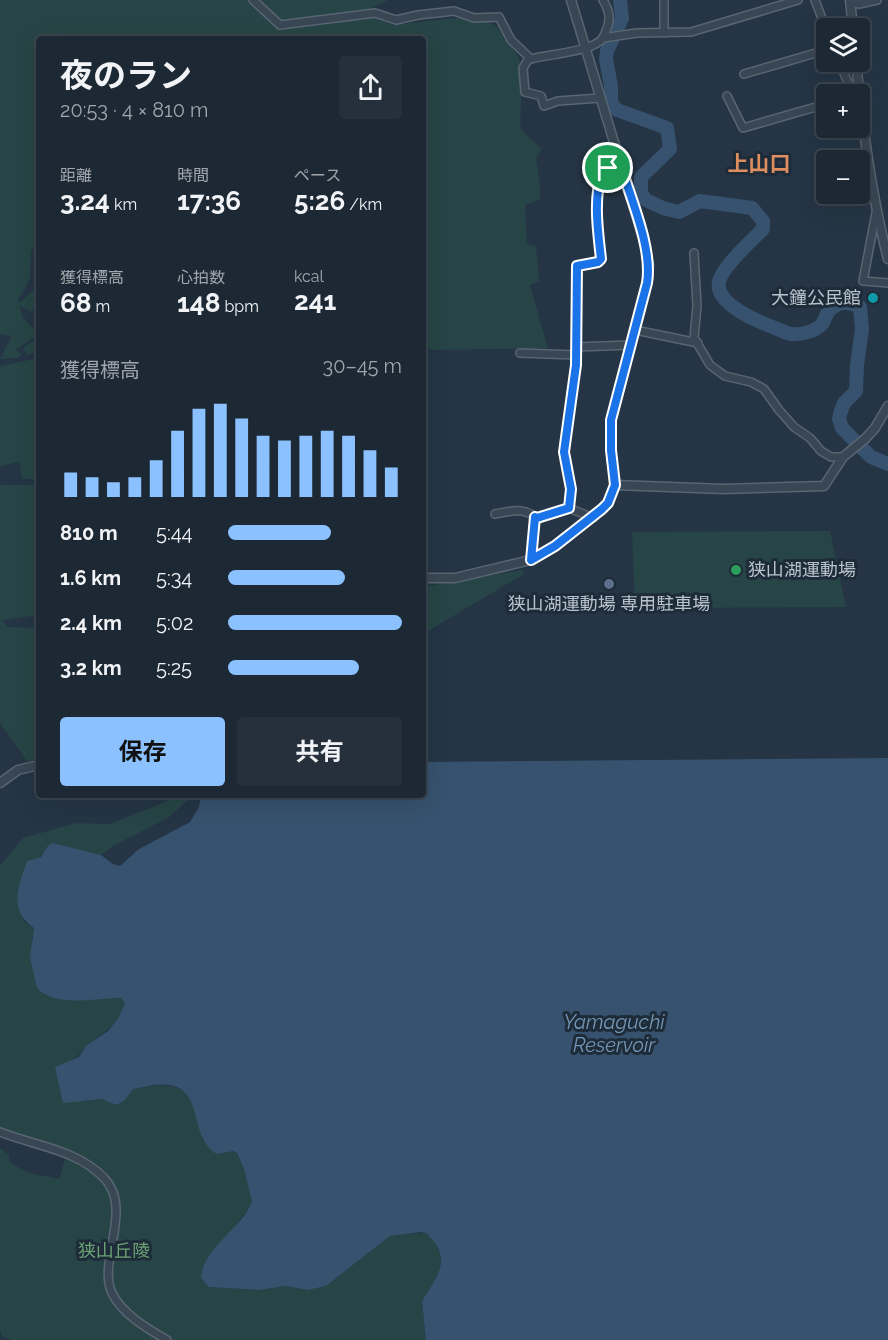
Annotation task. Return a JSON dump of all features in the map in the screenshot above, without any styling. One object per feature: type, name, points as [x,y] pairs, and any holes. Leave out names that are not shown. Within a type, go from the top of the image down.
[{"type":"street","points":[[253,0],[280,25],[375,13],[396,20],[454,11],[474,18],[499,16],[511,40],[529,58]]},
{"type":"street","points":[[426,578],[454,578],[531,560],[555,546],[593,518],[608,503],[615,485],[611,450],[611,420],[647,283],[649,265],[646,248],[571,0]]},
{"type":"street","points":[[603,0],[611,22],[605,38]]},
{"type":"street","points":[[664,0],[664,33]]},
{"type":"street","points":[[600,98],[558,101],[544,106],[541,96],[525,92],[523,68],[529,58],[584,48],[605,38],[637,33],[691,32],[798,0]]},
{"type":"street","points":[[815,0],[822,18]]},
{"type":"street","points":[[852,18],[850,1],[859,4],[877,0]]},
{"type":"street","points":[[744,74],[816,53]]},
{"type":"street","points":[[727,96],[743,128],[816,108]]},
{"type":"street","points":[[865,138],[876,213],[888,259]]},
{"type":"street","points":[[569,508],[571,489],[564,452],[576,351],[577,266],[598,262],[601,259],[597,218],[599,180],[602,172],[620,163]]},
{"type":"street","points":[[876,213],[862,281],[888,283]]},
{"type":"street","points":[[694,253],[697,306],[694,338],[710,365],[725,376],[751,382],[764,389],[786,418],[810,438],[821,451],[831,457],[843,458]]},
{"type":"street","points":[[635,330],[698,343]]},
{"type":"street","points":[[520,353],[576,351],[631,345]]},
{"type":"street","points":[[615,485],[724,489],[818,488],[824,486],[843,458],[875,428],[888,406]]},
{"type":"street","points":[[495,514],[518,510],[529,512],[537,518],[569,508],[593,518]]},
{"type":"street","points":[[531,560],[535,517]]},
{"type":"street","points":[[0,783],[18,770],[36,766]]},
{"type":"street","points":[[0,1132],[66,1153],[102,1176],[110,1184],[116,1209],[109,1268],[112,1292],[130,1314],[167,1340]]},
{"type":"green space","points":[[0,0],[388,0],[370,9],[373,17],[392,25],[457,18],[486,22],[496,26],[516,53],[520,63],[522,81],[521,130],[542,149],[536,158],[540,199],[525,205],[527,244],[536,246],[539,281],[530,285],[548,348],[432,350],[426,347],[426,36],[36,36],[36,244],[31,251],[30,279],[18,300],[19,303],[34,290],[36,292],[36,307],[31,312],[20,306],[22,316],[36,332],[36,335],[16,350],[22,355],[18,358],[0,359],[12,336],[0,334]]},
{"type":"green space","points":[[35,340],[36,351],[28,355],[23,350]]},
{"type":"green space","points":[[36,359],[36,479],[22,479],[20,462],[0,466],[0,366]]},
{"type":"green space","points":[[0,485],[36,485],[36,615],[3,620],[6,627],[36,628],[36,760],[27,761],[0,723]]},
{"type":"green space","name":"狭山湖運動場","points":[[830,531],[846,607],[635,608],[632,532]]},
{"type":"green space","points":[[522,570],[524,574],[426,632],[426,586]]},
{"type":"green space","name":"狭山丘陵","points":[[170,798],[190,798],[168,818],[113,846],[101,855],[53,843],[37,860],[23,921],[34,928],[32,939],[65,1000],[121,998],[125,1003],[115,1023],[71,1061],[81,1101],[103,1099],[118,1104],[133,1089],[159,1086],[176,1088],[189,1097],[194,1106],[204,1142],[237,1153],[244,1169],[252,1201],[240,1220],[209,1287],[259,1290],[286,1286],[308,1290],[326,1286],[390,1236],[426,1233],[434,1242],[441,1259],[437,1275],[422,1301],[426,1340],[12,1340],[2,1336],[0,1330],[0,1148],[9,1155],[9,1162],[29,1173],[59,1179],[66,1156],[4,1132],[0,1128],[0,866],[23,838],[76,823],[110,824],[165,802]]},
{"type":"water","name":"Yamaguchi Reservoir","points":[[888,758],[888,1340],[426,1340],[422,1301],[437,1275],[441,1259],[434,1242],[426,1233],[421,1232],[390,1236],[326,1286],[308,1290],[286,1286],[259,1290],[209,1287],[201,1278],[209,1256],[240,1221],[252,1201],[244,1169],[237,1153],[233,1151],[217,1154],[208,1146],[202,1137],[193,1105],[181,1089],[170,1085],[156,1085],[133,1089],[125,1100],[118,1104],[102,1099],[63,1103],[55,1067],[79,1057],[87,1045],[108,1031],[118,1019],[125,1003],[121,998],[65,1000],[45,994],[37,988],[30,958],[34,928],[21,914],[17,897],[27,861],[41,857],[48,846],[53,843],[101,855],[120,866],[139,849],[190,822],[201,798],[426,798],[426,762]]},
{"type":"waterway","points":[[620,0],[622,18],[607,51],[606,59],[611,86],[611,103],[617,110],[667,128],[670,149],[641,177],[641,193],[646,200],[679,212],[700,201],[752,208],[763,221],[763,229],[725,269],[719,282],[720,291],[726,300],[746,315],[790,334],[798,334],[819,327],[828,312],[836,305],[848,303],[860,307],[862,329],[856,391],[844,403],[839,419],[842,428],[871,457],[888,464]]},
{"type":"place","name":"大鐘公民館","points":[[873,298]]},
{"type":"place","name":"狭山湖運動場","points":[[736,570]]},
{"type":"place","name":"狭山湖運動場 専用駐車場","points":[[609,584]]},
{"type":"district","name":"上山口","points":[[759,164]]},
{"type":"route","points":[[620,163],[649,265],[647,283],[611,420],[610,434],[615,485],[608,503],[593,518],[555,546],[531,560],[535,517],[569,508],[571,489],[564,452],[576,365],[577,266],[598,262],[601,259],[597,218],[599,180],[602,172],[608,168],[620,163]]}]
